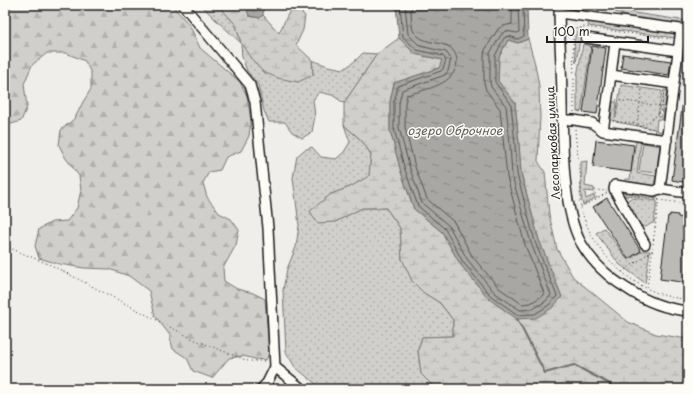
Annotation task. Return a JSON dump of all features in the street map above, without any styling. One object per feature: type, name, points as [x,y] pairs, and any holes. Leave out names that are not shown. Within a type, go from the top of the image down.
[{"type":"street","points":[[183,5],[250,85],[255,102],[268,228],[275,364],[262,389]]},
{"type":"street","points":[[559,9],[684,30],[679,40],[683,50],[676,84],[660,189]]},
{"type":"street","name":"Лесопарковая улица","points":[[559,9],[567,194],[574,227],[582,243],[603,271],[617,282],[636,295],[657,305],[675,310],[688,311]]},
{"type":"street","points":[[586,38],[683,50]]},
{"type":"street","points":[[603,131],[615,42]]},
{"type":"street","points":[[611,75],[676,84]]},
{"type":"street","points":[[563,120],[592,123],[603,131],[667,140]]},
{"type":"street","points":[[646,244],[614,189],[614,185],[654,191],[660,189],[688,193]]},
{"type":"street","points":[[275,364],[302,389]]},
{"type":"path","points":[[584,5],[588,6],[587,9]]},
{"type":"path","points":[[679,40],[584,27],[575,29],[573,35],[574,120],[580,170],[581,207],[590,232],[600,249],[622,272],[647,288],[660,294],[688,299]]},
{"type":"path","points":[[604,120],[644,125],[660,113],[664,89],[676,84],[683,50]]},
{"type":"path","points":[[637,124],[643,86]]},
{"type":"path","points":[[607,99],[661,106]]},
{"type":"path","points":[[581,207],[614,189]]},
{"type":"path","points":[[647,288],[660,189]]},
{"type":"path","points":[[621,201],[629,196],[688,204]]},
{"type":"path","points":[[5,246],[53,266],[193,339],[248,361],[275,364]]},
{"type":"green space","points":[[5,5],[172,5],[190,26],[200,48],[240,82],[247,96],[251,121],[249,136],[241,151],[226,157],[220,170],[209,172],[203,183],[207,197],[219,213],[231,219],[239,230],[236,245],[223,268],[224,281],[237,289],[253,293],[265,299],[269,353],[266,360],[243,356],[229,358],[212,378],[193,371],[187,358],[173,349],[169,334],[155,316],[149,291],[129,276],[109,269],[84,268],[59,264],[39,258],[35,246],[39,229],[52,222],[67,221],[77,208],[81,190],[79,176],[65,157],[59,145],[61,130],[75,118],[91,89],[91,73],[85,61],[66,53],[47,53],[32,65],[24,84],[27,107],[21,121],[5,126]]},
{"type":"green space","points":[[201,5],[218,5],[236,25],[241,43],[215,19]]},
{"type":"green space","points":[[218,5],[246,5],[249,16],[260,18],[263,15],[279,33],[288,14],[296,7],[305,16],[303,30],[296,45],[312,60],[313,75],[298,82],[278,78],[263,72],[250,57],[241,43],[236,25]]},
{"type":"green space","points":[[621,7],[625,7],[634,13],[688,21],[688,25],[630,17],[615,12]]},
{"type":"green space","points":[[589,21],[673,32],[675,38],[588,26]]},
{"type":"green space","points":[[582,28],[576,63],[575,38],[578,30]]},
{"type":"green space","points":[[399,38],[415,54],[442,60],[440,68],[394,83],[390,102],[390,130],[401,172],[414,209],[442,232],[460,264],[489,299],[518,319],[562,297],[539,240],[521,173],[515,103],[498,81],[499,57],[508,40],[518,43],[528,39],[539,86],[540,117],[538,161],[545,172],[549,214],[557,249],[573,277],[628,322],[656,334],[688,339],[688,389],[436,389],[421,374],[418,350],[422,337],[453,336],[453,320],[440,303],[424,293],[412,281],[402,259],[400,228],[386,208],[362,208],[335,222],[317,223],[310,211],[331,194],[350,187],[369,176],[371,154],[361,140],[344,125],[344,103],[377,54]]},
{"type":"green space","points":[[241,43],[313,75],[312,60],[328,66],[344,69],[363,53],[377,54],[344,103],[332,95],[319,92],[313,100],[315,116],[312,132],[302,138],[292,132],[285,122],[269,122],[264,111],[258,85],[247,71],[242,57]]},
{"type":"green space","points":[[583,44],[591,46],[581,112],[577,111],[577,76]]},
{"type":"green space","points":[[621,85],[662,91],[658,116],[661,117],[664,90],[667,90],[663,120],[657,119],[656,130],[662,132],[661,137],[654,136],[655,129],[611,120],[613,102],[617,102],[616,117]]},
{"type":"green space","points":[[344,125],[361,140],[371,154],[369,177],[350,187],[331,194],[335,222],[362,208],[386,208],[400,228],[402,259],[424,293],[440,303],[453,320],[453,336],[422,337],[418,350],[421,374],[436,389],[322,389],[295,367],[286,352],[283,290],[287,269],[296,247],[299,225],[293,178],[297,156],[304,150],[312,147],[321,157],[336,159],[344,152],[350,142]]},
{"type":"green space","points":[[636,141],[641,142],[637,173],[656,176],[652,187],[628,184],[625,181],[625,179],[630,179]]},
{"type":"green space","points":[[643,143],[660,146],[656,173],[639,171]]},
{"type":"green space","points":[[587,161],[585,186],[594,188],[594,192],[585,191],[586,199],[594,195],[595,198],[583,205],[581,198],[581,162]]},
{"type":"green space","points":[[626,192],[657,195],[657,199],[628,195],[624,197]]},
{"type":"green space","points":[[631,198],[657,201],[654,223],[646,227],[641,226],[626,201]]},
{"type":"green space","points":[[604,228],[628,260],[642,251],[650,251],[645,283],[619,264],[596,233]]},
{"type":"water","points":[[246,5],[264,5],[263,15],[260,18],[249,16]]},
{"type":"water","name":"озеро Оброчное","points":[[396,5],[527,5],[528,39],[518,43],[508,40],[499,57],[498,81],[515,103],[521,173],[539,240],[562,297],[552,308],[536,318],[517,319],[489,299],[460,264],[442,232],[414,209],[401,172],[390,130],[390,102],[394,83],[439,68],[442,60],[415,54],[399,38]]},
{"type":"building","points":[[592,46],[606,48],[597,114],[583,112]]},
{"type":"building","points":[[623,54],[671,61],[669,75],[621,68]]},
{"type":"building","points":[[685,87],[688,87],[688,183],[672,180]]},
{"type":"building","points":[[596,140],[634,145],[631,172],[593,167]]},
{"type":"building","points":[[607,198],[641,251],[628,259],[593,207]]},
{"type":"building","points":[[670,214],[688,219],[688,283],[660,279],[668,216],[670,216]]},
{"type":"waterway","points":[[517,319],[545,373],[574,365],[610,384],[611,389]]}]
